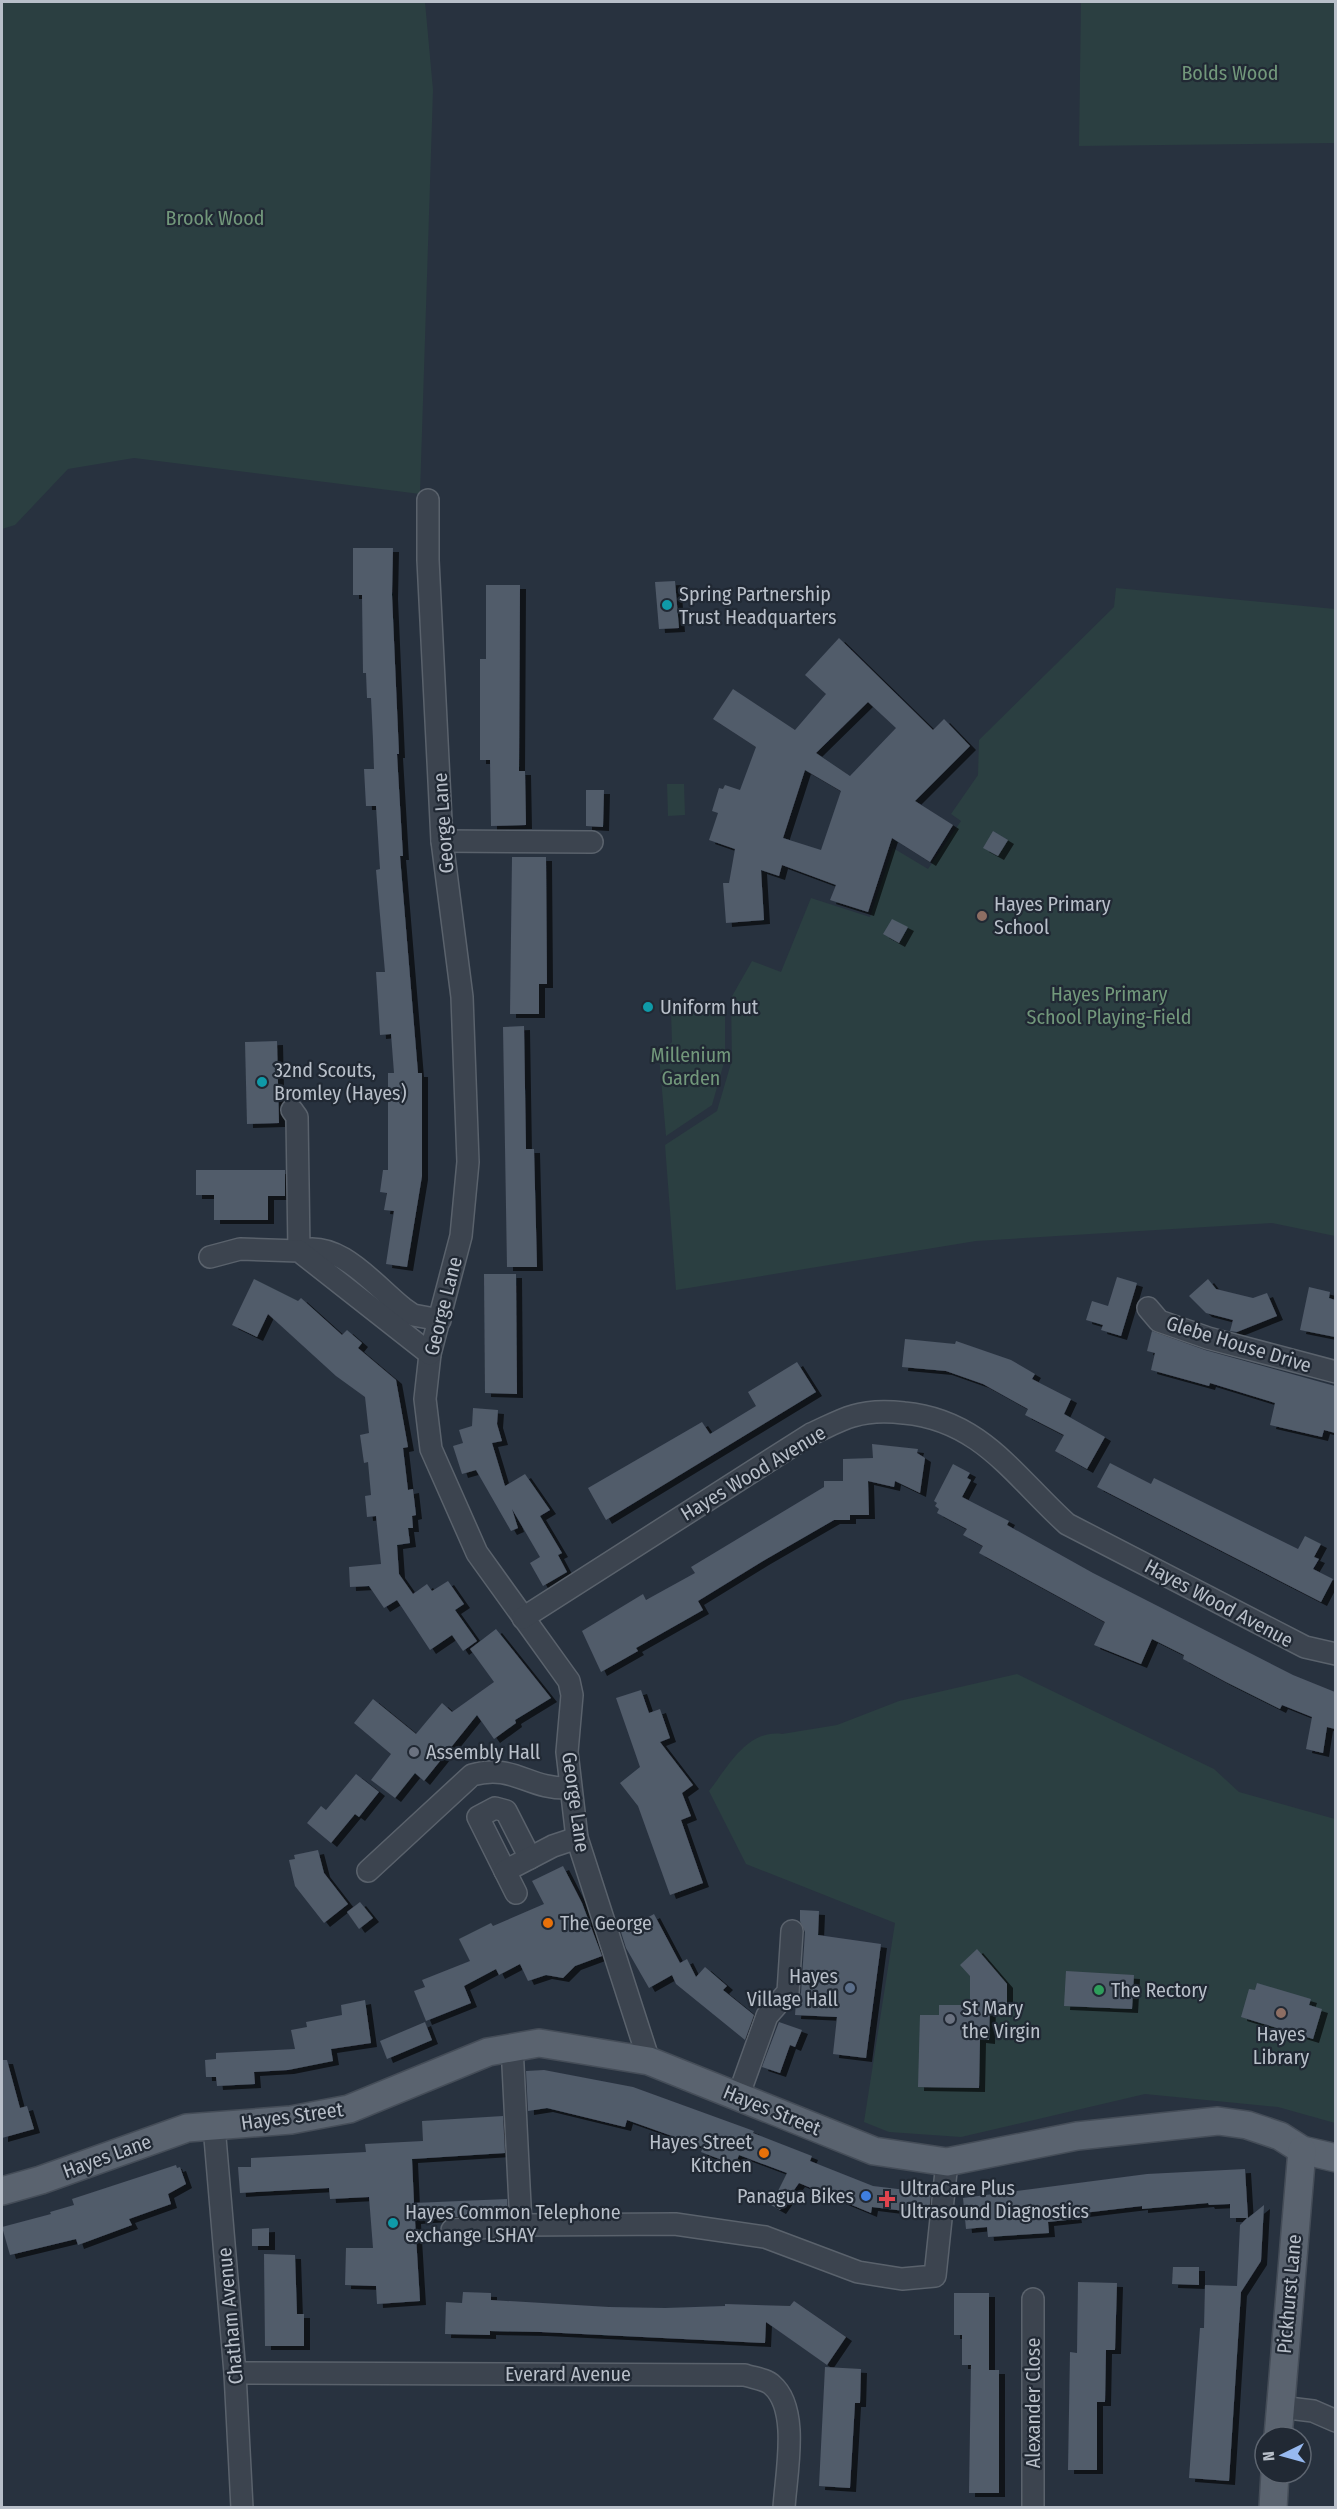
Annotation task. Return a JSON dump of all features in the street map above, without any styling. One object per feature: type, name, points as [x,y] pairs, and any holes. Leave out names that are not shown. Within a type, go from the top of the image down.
[{"type":"main road","name":"Hayes Street","points":[[214,2126],[314,2117],[349,2109],[454,2065],[512,2046],[538,2043],[649,2061],[874,2151],[947,2162],[1077,2136],[1218,2121],[1247,2125],[1280,2136],[1302,2150],[1335,2158]]},
{"type":"main road","name":"Hayes Lane","points":[[2,2191],[41,2180],[168,2133],[214,2126]]},
{"type":"main road","name":"Pickhurst Lane","points":[[1279,2425],[1302,2150]]},
{"type":"main road","points":[[1273,2508],[1274,2485]]},
{"type":"street","name":"George Lane","points":[[428,500],[429,572],[442,841],[462,997],[468,1162],[461,1236],[430,1354],[425,1399],[431,1449],[477,1553],[569,1681],[572,1695],[567,1752],[577,1838],[649,2061]]},
{"type":"street","points":[[442,841],[592,842]]},
{"type":"street","points":[[292,1110],[297,1117],[299,1251]]},
{"type":"street","points":[[210,1257],[240,1249],[299,1251],[323,1249],[353,1267],[402,1308],[413,1314],[440,1320]]},
{"type":"street","points":[[299,1251],[430,1354]]},
{"type":"street","name":"Glebe House Drive","points":[[1148,1308],[1159,1321],[1168,1325],[1335,1372]]},
{"type":"street","name":"Hayes Wood Avenue","points":[[523,1618],[811,1434],[854,1416],[888,1411],[925,1415],[969,1433],[1004,1461],[1035,1495],[1067,1524],[1305,1647],[1335,1654]]},
{"type":"street","points":[[368,1871],[472,1775],[487,1771],[504,1771],[541,1786],[570,1788]]},
{"type":"street","points":[[516,1893],[478,1817],[490,1809],[506,1811],[530,1858]]},
{"type":"street","points":[[505,1871],[577,1838]]},
{"type":"street","points":[[738,2097],[768,2016],[788,1992],[792,1931]]},
{"type":"street","points":[[512,2046],[521,2225]]},
{"type":"street","name":"Chatham Avenue","points":[[214,2126],[235,2373],[243,2508]]},
{"type":"street","points":[[452,2230],[521,2225],[675,2224],[765,2237],[858,2272],[902,2279],[936,2276],[947,2162]]},
{"type":"street","name":"Alexander Close","points":[[1033,2299],[1033,2508]]},
{"type":"street","name":"Everard Avenue","points":[[235,2373],[746,2375],[771,2384],[782,2399],[789,2416],[784,2508]]},
{"type":"street","points":[[1280,2407],[1313,2411],[1335,2421]]},
{"type":"green space","name":"Brook Wood","points":[[2,2],[425,2],[433,90],[420,494],[134,458],[68,469],[15,525],[2,529]]},
{"type":"green space","name":"Bolds Wood","points":[[1081,2],[1335,2],[1335,143],[1079,146]]},
{"type":"green space","name":"Hayes Primary School Playing-Field","points":[[1116,588],[1335,609],[1335,1236],[1272,1223],[976,1241],[676,1290],[665,1145],[717,1111],[732,1060],[731,998],[752,961],[781,972],[811,898],[870,917],[893,848],[928,869],[961,821],[951,814],[978,775],[979,740],[1114,607]]},
{"type":"green space","points":[[667,784],[684,784],[685,815],[668,816]]},
{"type":"green space","name":"Millenium Garden","points":[[725,1008],[725,1059],[712,1105],[666,1136],[659,1056],[672,1042],[671,1012]]},
{"type":"green space","points":[[1017,1674],[1214,1769],[1239,1792],[1335,1819],[1335,2123],[1278,2107],[1145,2094],[961,2137],[889,2132],[864,2122],[895,1923],[746,1864],[709,1791],[731,1761],[759,1737],[837,1725],[899,1701]]},
{"type":"building","points":[[353,548],[393,548],[392,595],[399,754],[397,754],[403,856],[400,856],[418,1073],[422,1073],[422,1176],[407,1267],[386,1264],[394,1211],[384,1210],[387,1193],[380,1192],[383,1170],[388,1170],[388,1073],[394,1073],[391,1034],[380,1035],[376,972],[385,972],[376,870],[380,869],[376,806],[366,806],[364,769],[374,769],[371,698],[367,698],[366,673],[363,673],[362,595],[353,595]]},
{"type":"building","name":"Spring Partnership Trust Headquarters","points":[[675,581],[679,628],[659,629],[655,582]]},
{"type":"building","points":[[486,585],[520,585],[519,771],[525,771],[526,825],[491,826],[490,760],[480,760],[480,659],[486,659]]},
{"type":"building","name":"Hayes Primary School","points":[[839,638],[933,730],[944,719],[970,746],[915,801],[953,825],[930,862],[892,838],[868,912],[830,900],[836,885],[782,865],[779,876],[761,870],[764,920],[726,923],[723,883],[729,883],[735,849],[709,840],[718,813],[712,811],[719,788],[723,789],[725,785],[740,790],[756,747],[713,719],[733,689],[795,730],[826,694],[805,675]],"holes":[[[868,702],[896,728],[850,776],[816,753]],[[805,770],[841,791],[821,850],[783,838]]]},
{"type":"building","points":[[586,790],[604,790],[603,827],[586,826]]},
{"type":"building","points":[[993,831],[1008,840],[998,856],[983,848]]},
{"type":"building","points":[[512,857],[546,857],[547,984],[539,984],[539,1014],[510,1014]]},
{"type":"building","points":[[892,919],[908,927],[899,943],[883,934]]},
{"type":"building","points":[[524,1026],[526,1149],[534,1149],[537,1267],[507,1267],[503,1027]]},
{"type":"building","name":"32nd Scouts, Bromley (Hayes)","points":[[277,1041],[279,1123],[247,1124],[245,1042]]},
{"type":"building","points":[[196,1170],[285,1170],[285,1196],[268,1196],[268,1220],[214,1220],[214,1195],[196,1195]]},
{"type":"building","points":[[484,1274],[516,1274],[517,1394],[485,1393]]},
{"type":"building","points":[[1117,1277],[1137,1283],[1121,1336],[1101,1330],[1103,1325],[1086,1320],[1092,1301],[1108,1306]]},
{"type":"building","points":[[254,1279],[298,1301],[301,1298],[342,1335],[347,1330],[362,1343],[358,1348],[396,1380],[408,1447],[403,1448],[408,1490],[413,1489],[416,1515],[412,1516],[413,1528],[408,1528],[410,1543],[397,1545],[399,1574],[413,1594],[427,1584],[432,1591],[448,1581],[464,1604],[455,1610],[477,1641],[463,1651],[452,1635],[430,1650],[397,1600],[384,1608],[369,1586],[350,1587],[349,1567],[381,1564],[376,1516],[367,1517],[365,1496],[371,1495],[368,1462],[364,1463],[360,1435],[369,1433],[365,1397],[336,1376],[268,1314],[257,1337],[232,1325]]},
{"type":"building","points":[[1208,1279],[1216,1289],[1253,1298],[1267,1293],[1277,1316],[1237,1332],[1230,1331],[1233,1320],[1206,1313],[1189,1296]]},
{"type":"building","points":[[1309,1287],[1330,1292],[1329,1298],[1335,1300],[1335,1337],[1300,1330]]},
{"type":"building","points":[[1152,1331],[1205,1350],[1335,1386],[1335,1433],[1324,1430],[1322,1437],[1270,1425],[1275,1403],[1210,1383],[1209,1386],[1151,1370],[1155,1353],[1147,1351]]},
{"type":"building","points":[[905,1339],[955,1344],[956,1341],[1011,1360],[1035,1374],[1032,1379],[1071,1399],[1064,1414],[1105,1437],[1087,1469],[1055,1451],[1064,1435],[1025,1415],[1028,1409],[983,1384],[946,1371],[902,1367]]},
{"type":"building","points":[[797,1362],[816,1392],[606,1520],[588,1488],[702,1422],[710,1434],[756,1406],[748,1392]]},
{"type":"building","points":[[473,1408],[498,1410],[497,1424],[502,1441],[492,1443],[505,1486],[525,1474],[550,1510],[540,1516],[562,1553],[558,1555],[567,1572],[543,1586],[530,1563],[540,1557],[512,1509],[518,1528],[511,1531],[476,1470],[462,1474],[453,1446],[463,1443],[459,1430],[472,1426]]},
{"type":"building","points":[[872,1444],[918,1449],[917,1453],[925,1458],[920,1493],[895,1481],[894,1487],[868,1481],[869,1515],[850,1515],[850,1520],[834,1520],[763,1561],[698,1601],[703,1610],[636,1648],[638,1651],[601,1672],[582,1631],[643,1594],[646,1600],[695,1573],[691,1567],[824,1487],[824,1481],[843,1481],[843,1459],[873,1458]]},
{"type":"building","points":[[1110,1463],[1151,1484],[1154,1478],[1298,1549],[1305,1536],[1321,1544],[1314,1557],[1319,1559],[1313,1569],[1333,1579],[1321,1602],[1097,1487]]},
{"type":"building","points":[[953,1464],[970,1473],[967,1478],[971,1480],[962,1497],[1009,1521],[1007,1525],[1093,1573],[1293,1675],[1335,1692],[1335,1729],[1327,1727],[1323,1753],[1306,1749],[1312,1717],[1282,1705],[1280,1709],[1183,1659],[1184,1655],[1152,1639],[1141,1664],[1094,1645],[1105,1622],[979,1553],[983,1546],[963,1535],[967,1529],[937,1513],[939,1509],[935,1506],[937,1503],[934,1501]]},
{"type":"building","points":[[496,1629],[551,1698],[515,1720],[516,1723],[494,1739],[477,1715],[424,1781],[415,1773],[395,1798],[371,1780],[391,1754],[354,1723],[373,1699],[416,1734],[442,1703],[452,1712],[494,1682],[470,1649]]},
{"type":"building","points":[[641,1690],[649,1713],[660,1709],[670,1738],[660,1742],[693,1785],[682,1793],[691,1816],[681,1820],[703,1883],[670,1895],[638,1806],[620,1783],[640,1767],[616,1698]]},
{"type":"building","points":[[356,1774],[379,1792],[359,1817],[355,1814],[331,1843],[307,1823],[321,1806],[326,1810]]},
{"type":"building","points":[[318,1850],[324,1873],[348,1904],[324,1923],[295,1886],[289,1860],[295,1859],[294,1855]]},
{"type":"building","points":[[563,1866],[582,1903],[602,1956],[575,1966],[563,1978],[546,1975],[528,1981],[520,1964],[499,1975],[496,1969],[464,1986],[471,2003],[426,2021],[414,1991],[425,1987],[422,1980],[470,1961],[459,1939],[491,1923],[493,1926],[544,1904],[532,1881]]},
{"type":"building","points":[[360,1902],[373,1918],[359,1929],[347,1912]]},
{"type":"building","name":"Hayes Village Hall","points":[[800,1910],[819,1911],[818,1935],[881,1944],[866,2058],[833,2054],[837,2017],[795,2015],[796,2002],[801,1993],[805,1932],[800,1921]]},
{"type":"building","points":[[654,1914],[680,1963],[687,1959],[696,1977],[705,1967],[727,1986],[723,1990],[754,2015],[745,2040],[676,1984],[672,1975],[649,1988],[626,1948],[621,1932]]},
{"type":"building","name":"St Mary the Virgin","points":[[977,1949],[1007,1984],[1007,2006],[990,2006],[989,2040],[980,2039],[979,2088],[918,2087],[920,2015],[939,2015],[939,2005],[970,2005],[970,1976],[960,1965]]},
{"type":"building","name":"The Rectory","points":[[1066,1971],[1134,1975],[1132,2009],[1064,2006]]},
{"type":"building","name":"Hayes Library","points":[[1257,1983],[1311,1999],[1309,2005],[1322,2009],[1313,2039],[1241,2017],[1249,1989],[1255,1990]]},
{"type":"building","points":[[365,2000],[371,2043],[331,2049],[333,2061],[288,2070],[254,2072],[255,2084],[217,2086],[216,2077],[206,2077],[205,2060],[216,2059],[216,2053],[295,2049],[291,2030],[307,2027],[306,2022],[342,2015],[341,2005]]},
{"type":"building","points":[[425,2022],[432,2040],[387,2059],[380,2041]]},
{"type":"building","points":[[779,2022],[802,2030],[795,2047],[790,2045],[780,2073],[762,2067]]},
{"type":"building","points":[[2,2060],[7,2060],[20,2108],[27,2106],[34,2129],[2,2138]]},
{"type":"building","points":[[544,2070],[633,2087],[754,2131],[753,2133],[812,2156],[810,2161],[873,2186],[931,2193],[929,2214],[872,2207],[871,2213],[799,2183],[780,2210],[771,2205],[787,2173],[739,2155],[735,2165],[701,2152],[703,2147],[627,2120],[625,2127],[547,2108],[528,2111],[526,2071]]},
{"type":"building","points":[[503,2116],[505,2153],[412,2159],[414,2203],[507,2199],[508,2213],[415,2220],[420,2301],[377,2304],[376,2286],[345,2285],[346,2248],[373,2248],[369,2197],[330,2199],[329,2188],[240,2193],[238,2167],[251,2167],[251,2158],[366,2152],[365,2144],[423,2141],[422,2121]]},
{"type":"building","points":[[176,2165],[177,2168],[180,2167],[186,2184],[168,2194],[171,2204],[129,2219],[132,2225],[78,2245],[76,2239],[10,2255],[2,2227],[51,2214],[50,2212],[74,2205],[72,2199]]},
{"type":"building","points":[[1245,2169],[1248,2218],[1264,2205],[1261,2261],[1241,2292],[1229,2481],[1189,2478],[1200,2328],[1204,2328],[1205,2285],[1237,2286],[1240,2225],[1247,2218],[1230,2218],[1230,2204],[1209,2205],[1208,2203],[1142,2209],[1142,2206],[1075,2214],[1076,2219],[1048,2222],[1049,2233],[988,2237],[987,2227],[966,2229],[963,2198],[1147,2174]]},
{"type":"building","points":[[269,2228],[269,2246],[252,2246],[252,2229]]},
{"type":"building","points":[[264,2254],[295,2255],[297,2314],[304,2314],[304,2346],[265,2346]]},
{"type":"building","points":[[1173,2267],[1199,2267],[1199,2285],[1172,2284]]},
{"type":"building","points":[[1078,2282],[1117,2283],[1115,2350],[1106,2350],[1105,2402],[1097,2402],[1097,2470],[1068,2470],[1070,2352],[1077,2353]]},
{"type":"building","points":[[463,2292],[491,2293],[491,2300],[609,2307],[665,2308],[725,2306],[725,2304],[790,2306],[794,2301],[846,2337],[827,2365],[766,2322],[765,2343],[541,2332],[490,2331],[490,2335],[445,2334],[446,2302],[462,2303]]},
{"type":"building","points":[[954,2293],[989,2293],[989,2370],[999,2370],[999,2493],[969,2493],[971,2365],[962,2365],[962,2335],[954,2335]]},
{"type":"building","points":[[825,2367],[861,2369],[860,2403],[855,2403],[850,2488],[819,2486]]},
{"type":"place","name":"Spring Partnership Trust Headquarters","points":[[667,605]]},
{"type":"place","name":"Hayes Primary School","points":[[982,916]]},
{"type":"place","name":"Uniform hut","points":[[648,1007]]},
{"type":"place","name":"32nd Scouts, Bromley (Hayes)","points":[[262,1082]]},
{"type":"place","name":"Assembly Hall","points":[[414,1752]]},
{"type":"place","name":"The George","points":[[548,1923]]},
{"type":"place","name":"Hayes Village Hall","points":[[850,1988]]},
{"type":"place","name":"The Rectory","points":[[1099,1990]]},
{"type":"place","name":"Hayes Library","points":[[1281,2013]]},
{"type":"place","name":"St Mary the Virgin","points":[[950,2019]]},
{"type":"place","name":"Hayes Street Kitchen","points":[[764,2153]]},
{"type":"place","name":"Panagua Bikes","points":[[866,2196]]},
{"type":"place","name":"UltraCare Plus Ultrasound Diagnostics","points":[[887,2199]]},
{"type":"place","name":"Hayes Common Telephone exchange LSHAY","points":[[393,2223]]}]
